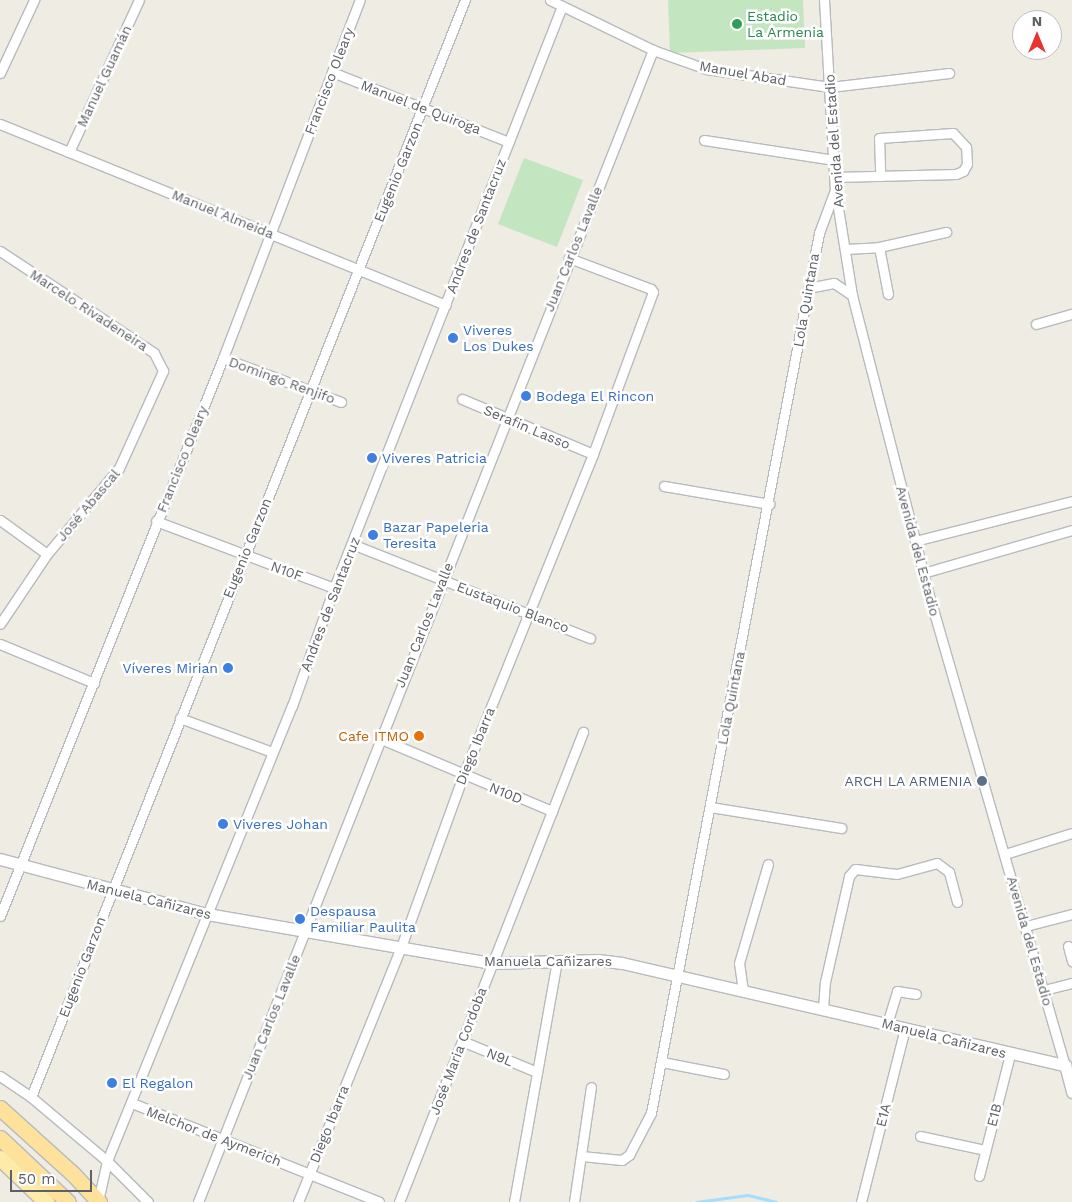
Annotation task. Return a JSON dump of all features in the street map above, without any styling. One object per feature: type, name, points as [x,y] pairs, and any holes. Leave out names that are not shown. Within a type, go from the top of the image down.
[{"type":"highway","points":[[0,1108],[59,1160],[99,1201]]},
{"type":"highway","points":[[0,1138],[68,1202]]},
{"type":"main road","points":[[0,1158],[46,1202]]},
{"type":"street","points":[[0,73],[34,0]]},
{"type":"street","name":"Manuel Guamán","points":[[69,152],[139,0]]},
{"type":"street","name":"Francisco Oleary","points":[[0,916],[94,683],[156,521],[223,358],[360,0]]},
{"type":"street","name":"Eugenio Garzon","points":[[31,1097],[465,0]]},
{"type":"street","name":"Manuel Abad","points":[[550,0],[653,50],[706,69],[830,87],[949,73]]},
{"type":"street","name":"Avenida del Estadio","points":[[824,0],[835,189],[852,295],[923,573],[1026,926],[1072,1092]]},
{"type":"street","name":"Andres de Santacruz","points":[[99,1201],[107,1161],[272,752],[334,588],[562,6]]},
{"type":"street","name":"Juan Carlos Lavalle","points":[[198,1202],[305,932],[378,738],[653,50]]},
{"type":"street","name":"Manuel de Quiroga","points":[[332,72],[509,142]]},
{"type":"street","name":"Manuel Almeida","points":[[0,124],[446,305]]},
{"type":"street","points":[[834,177],[880,176],[956,174],[964,171],[967,164],[966,147],[953,133],[879,138],[880,176]]},
{"type":"street","points":[[704,140],[834,160]]},
{"type":"street","name":"Lola Quintana","points":[[581,1156],[612,1160],[629,1155],[651,1113],[679,976],[819,232],[835,189]]},
{"type":"street","points":[[845,249],[879,247],[946,232]]},
{"type":"street","points":[[879,247],[888,294]]},
{"type":"street","name":"Marcelo Rivadeneira","points":[[0,251],[154,353],[162,364],[161,378]]},
{"type":"street","name":"Diego Ibarra","points":[[298,1202],[401,947],[463,776],[593,454],[652,290],[569,258]]},
{"type":"street","points":[[808,288],[834,283],[852,295]]},
{"type":"street","points":[[1036,324],[1072,314]]},
{"type":"street","name":"Domingo Renjifo","points":[[223,358],[310,393],[341,402]]},
{"type":"street","name":"José Abascal","points":[[0,624],[47,554],[119,468],[161,378]]},
{"type":"street","name":"Serafin Lasso","points":[[462,399],[593,454]]},
{"type":"street","points":[[664,486],[769,504]]},
{"type":"street","points":[[915,541],[1072,501]]},
{"type":"street","points":[[0,520],[47,554]]},
{"type":"street","name":"N10F","points":[[156,521],[244,556],[334,588]]},
{"type":"street","points":[[923,573],[1072,530]]},
{"type":"street","name":"Eustaquio Blanco","points":[[352,544],[590,638]]},
{"type":"street","points":[[0,644],[94,683]]},
{"type":"street","points":[[180,718],[272,752]]},
{"type":"street","name":"José Maria Cordoba","points":[[399,1202],[583,732]]},
{"type":"street","name":"N10D","points":[[378,738],[463,776],[552,811]]},
{"type":"street","points":[[710,807],[841,828]]},
{"type":"street","points":[[1005,854],[1072,834]]},
{"type":"street","name":"Manuela Cañizares","points":[[0,859],[206,914],[305,932],[492,963],[614,961],[1010,1054],[1065,1065]]},
{"type":"street","points":[[823,1009],[825,982],[849,876],[855,869],[897,874],[933,863],[941,865],[949,872],[957,902]]},
{"type":"street","points":[[743,991],[739,963],[768,864]]},
{"type":"street","points":[[1026,926],[1072,914]]},
{"type":"street","points":[[1068,946],[1072,960]]},
{"type":"street","points":[[514,1202],[557,961]]},
{"type":"street","points":[[1044,990],[1072,983]]},
{"type":"street","points":[[887,1024],[897,991],[916,994]]},
{"type":"street","name":"E1A","points":[[861,1202],[905,1028]]},
{"type":"street","name":"N9L","points":[[462,1041],[537,1072]]},
{"type":"street","name":"E1B","points":[[979,1176],[1010,1054]]},
{"type":"street","points":[[662,1062],[724,1074]]},
{"type":"street","points":[[0,1076],[31,1097],[107,1161],[148,1202]]},
{"type":"street","points":[[574,1202],[591,1087]]},
{"type":"street","name":"Melchor de Aymerich","points":[[132,1103],[379,1202]]},
{"type":"street","points":[[920,1136],[985,1150]]},
{"type":"green space","name":"Estadio La Armenia","points":[[668,0],[803,0],[805,48],[670,53]]},
{"type":"green space","points":[[524,158],[583,180],[557,247],[498,224]]},
{"type":"waterway","points":[[696,1202],[748,1195],[776,1202]]},
{"type":"place","name":"Estadio La Armenia","points":[[737,24]]},
{"type":"place","name":"Viveres Los Dukes","points":[[453,338]]},
{"type":"place","name":"Bodega El Rincon","points":[[526,396]]},
{"type":"place","name":"Viveres Patricia","points":[[372,458]]},
{"type":"place","name":"Bazar Papeleria Teresita","points":[[373,535]]},
{"type":"place","name":"Víveres Mirian","points":[[228,668]]},
{"type":"place","name":"Cafe ITMO","points":[[419,736]]},
{"type":"place","name":"ARCH LA ARMENIA","points":[[982,781]]},
{"type":"place","name":"Viveres Johan","points":[[223,824]]},
{"type":"place","name":"Despausa Familiar Paulita","points":[[300,919]]},
{"type":"place","name":"El Regalon","points":[[112,1083]]}]
